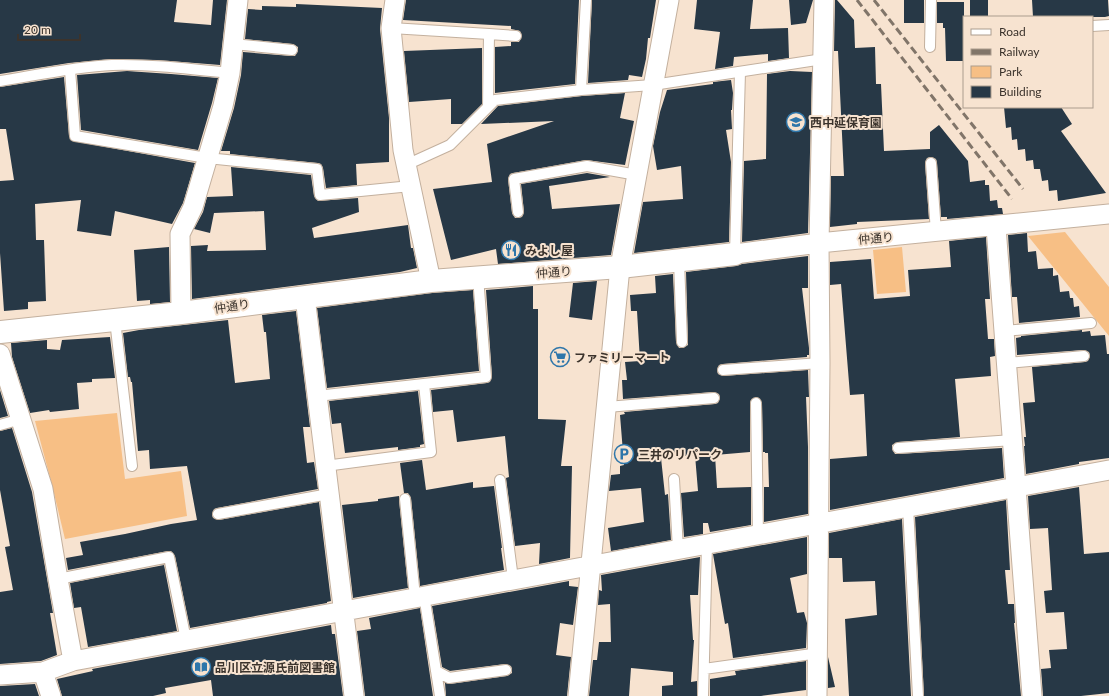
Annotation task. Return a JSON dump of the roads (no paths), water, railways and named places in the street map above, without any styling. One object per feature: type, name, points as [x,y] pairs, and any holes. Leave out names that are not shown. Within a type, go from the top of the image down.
[{"type":"street","points":[[181,313],[180,234],[193,207],[223,106],[230,73],[238,0]]},
{"type":"street","points":[[394,0],[391,28],[403,150],[431,281]]},
{"type":"street","points":[[578,696],[620,267],[669,0]]},
{"type":"street","points":[[818,696],[820,363],[819,243],[824,0]]},
{"type":"street","name":"仲通り","points":[[0,332],[181,313],[431,281],[620,267],[819,243],[1109,214]]},
{"type":"street","points":[[996,226],[1032,696]]},
{"type":"street","points":[[305,297],[354,696]]},
{"type":"street","points":[[0,354],[43,489],[58,579],[74,660]]},
{"type":"street","points":[[0,675],[43,672],[74,660],[590,564],[758,535],[1109,470]]},
{"type":"street","points":[[43,672],[51,696]]},
{"type":"lane","points":[[582,90],[586,0]]},
{"type":"lane","points":[[930,47],[931,0]]},
{"type":"lane","points":[[1093,26],[1109,25]]},
{"type":"lane","points":[[391,28],[516,36]]},
{"type":"lane","points":[[488,34],[488,107]]},
{"type":"lane","points":[[233,44],[292,50]]},
{"type":"lane","points":[[406,165],[450,145],[495,100],[582,90],[653,85],[823,59]]},
{"type":"lane","points":[[0,81],[111,65],[160,65],[230,73]]},
{"type":"lane","points":[[70,70],[75,136],[207,158],[317,169],[320,195],[411,186]]},
{"type":"lane","points":[[735,254],[740,72]]},
{"type":"lane","points":[[931,163],[936,232]]},
{"type":"lane","points":[[518,212],[514,179],[587,166],[637,175]]},
{"type":"lane","points":[[679,261],[682,342]]},
{"type":"lane","points":[[317,396],[486,377],[478,277]]},
{"type":"lane","points":[[115,320],[132,466]]},
{"type":"lane","points":[[1004,331],[1091,323]]},
{"type":"lane","points":[[1007,363],[1084,356]]},
{"type":"lane","points":[[723,370],[820,363]]},
{"type":"lane","points":[[325,466],[431,452],[424,384]]},
{"type":"lane","points":[[607,407],[714,398]]},
{"type":"lane","points":[[756,403],[758,535]]},
{"type":"lane","points":[[0,425],[21,419]]},
{"type":"lane","points":[[898,448],[1013,440]]},
{"type":"lane","points":[[674,479],[678,549]]},
{"type":"lane","points":[[500,480],[513,579]]},
{"type":"lane","points":[[218,514],[329,494]]},
{"type":"lane","points":[[405,499],[419,596],[436,671],[440,696]]},
{"type":"lane","points":[[908,507],[918,696]]},
{"type":"lane","points":[[703,696],[707,544]]},
{"type":"lane","points":[[58,579],[169,557],[186,640]]},
{"type":"lane","points":[[704,668],[819,653]]},
{"type":"lane","points":[[436,671],[449,678],[506,670]]},
{"type":"railway","points":[[857,0],[1012,199]]},
{"type":"railway","points":[[874,0],[1023,189]]},
{"type":"place","name":"西中延保育園","points":[[796,122]]},
{"type":"place","name":"みよし屋","points":[[511,250]]},
{"type":"place","name":"ファミリーマート","points":[[560,357]]},
{"type":"place","name":"三井のリパーク","points":[[624,454]]},
{"type":"place","name":"品川区立源氏前図書館","points":[[201,667]]}]
